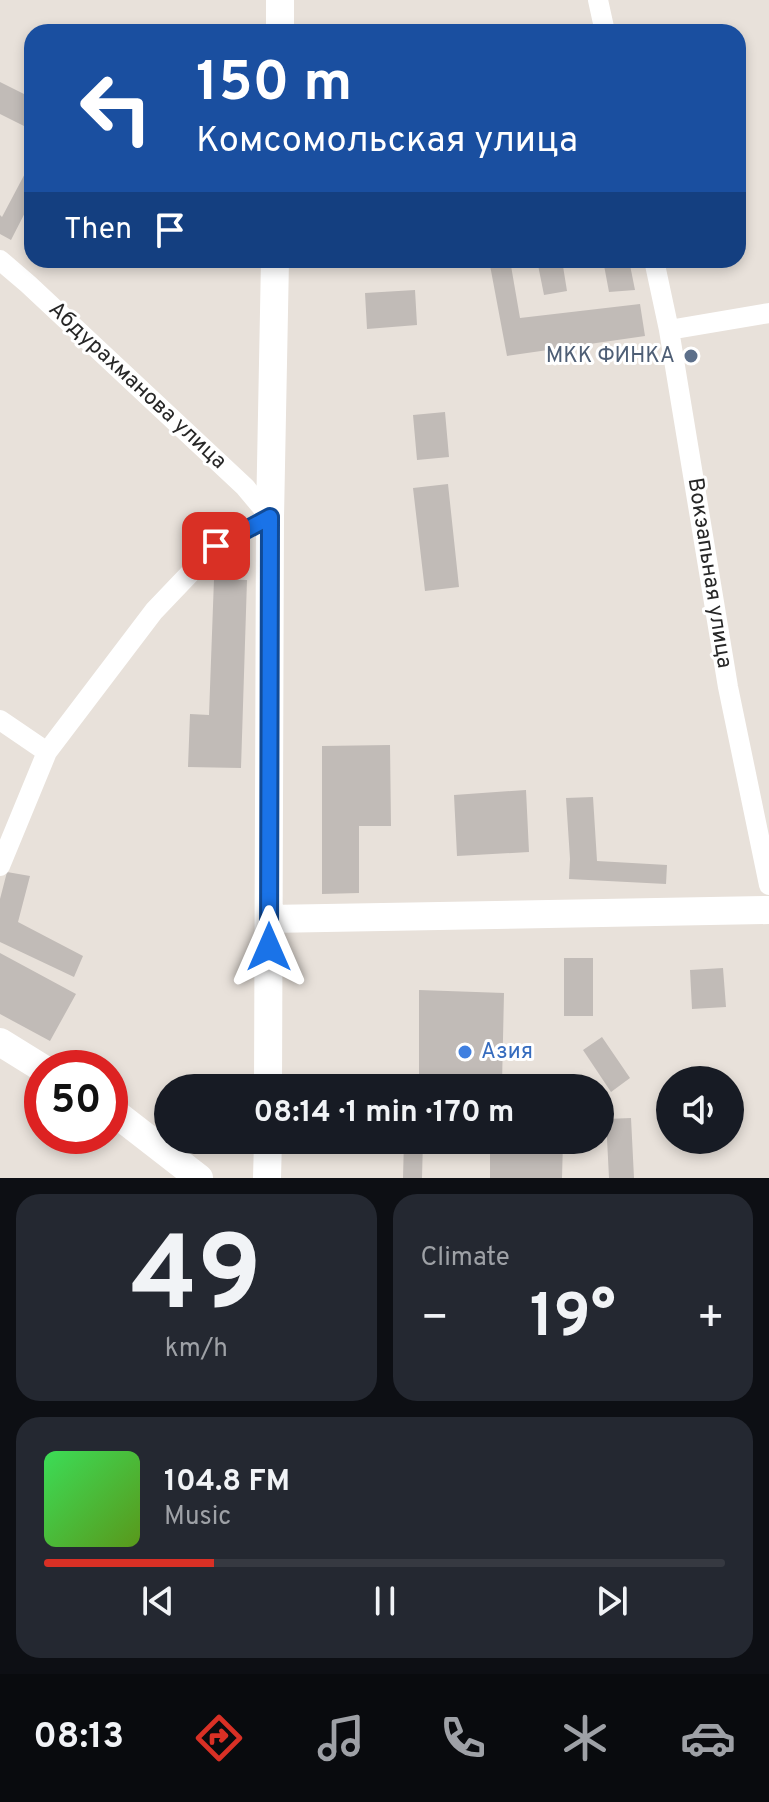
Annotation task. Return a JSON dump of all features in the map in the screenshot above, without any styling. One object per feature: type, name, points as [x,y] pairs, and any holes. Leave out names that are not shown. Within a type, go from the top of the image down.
[{"type":"main road","points":[[280,0],[280,24]]},
{"type":"main road","points":[[268,1074],[270,517],[275,268]]},
{"type":"main road","points":[[269,919],[769,910]]},
{"type":"main road","points":[[0,1042],[24,1057]]},
{"type":"main road","points":[[128,1123],[199,1178]]},
{"type":"main road","points":[[267,1178],[268,1154]]},
{"type":"street","points":[[598,0],[603,24]]},
{"type":"street","name":"Абдурахманова улица","points":[[0,260],[245,487],[270,517]]},
{"type":"street","name":"Вокэапьная улица","points":[[656,268],[669,330],[728,687],[769,885]]},
{"type":"street","points":[[669,330],[769,313]]},
{"type":"street","points":[[0,866],[47,752],[154,611],[216,546],[270,517]]},
{"type":"street","points":[[0,720],[47,752]]},
{"type":"building","points":[[0,82],[24,94],[24,126],[0,114]]},
{"type":"building","points":[[24,175],[24,215],[11,240],[0,234],[0,215],[2,217]]},
{"type":"building","points":[[490,268],[511,268],[520,318],[640,304],[645,336],[507,356]]},
{"type":"building","points":[[539,268],[563,268],[567,291],[544,295]]},
{"type":"building","points":[[604,268],[631,268],[635,290],[609,292]]},
{"type":"building","points":[[415,290],[417,325],[367,329],[365,293]]},
{"type":"building","points":[[445,412],[449,457],[417,460],[413,415]]},
{"type":"building","points":[[448,484],[459,587],[425,591],[413,488]]},
{"type":"building","points":[[214,579],[247,580],[241,768],[188,767],[190,714],[209,715]]},
{"type":"building","points":[[390,745],[391,826],[359,826],[359,893],[322,894],[322,746]]},
{"type":"building","points":[[526,790],[529,852],[457,856],[454,795]]},
{"type":"building","points":[[593,797],[597,861],[667,865],[666,884],[569,879],[566,798]]},
{"type":"building","points":[[7,872],[30,876],[18,922],[83,956],[74,977],[0,942],[0,899]]},
{"type":"building","points":[[0,953],[76,994],[50,1041],[0,1014]]},
{"type":"building","points":[[564,958],[593,958],[593,1016],[564,1016]]},
{"type":"building","points":[[723,968],[726,1007],[692,1009],[690,970]]},
{"type":"building","points":[[419,990],[504,993],[502,1074],[419,1074]]},
{"type":"building","points":[[602,1037],[630,1078],[614,1090],[614,1074],[599,1074],[583,1050]]},
{"type":"building","points":[[631,1118],[634,1178],[609,1178],[608,1154],[614,1154],[614,1119]]},
{"type":"building","points":[[404,1154],[423,1154],[422,1178],[403,1178]]},
{"type":"building","points":[[490,1154],[563,1154],[562,1178],[490,1178]]},
{"type":"place","name":"МКК ФИНКА","points":[[691,356]]},
{"type":"place","name":"Азия","points":[[465,1052]]},
{"type":"route","points":[[216,546],[270,517],[269,947]]}]
